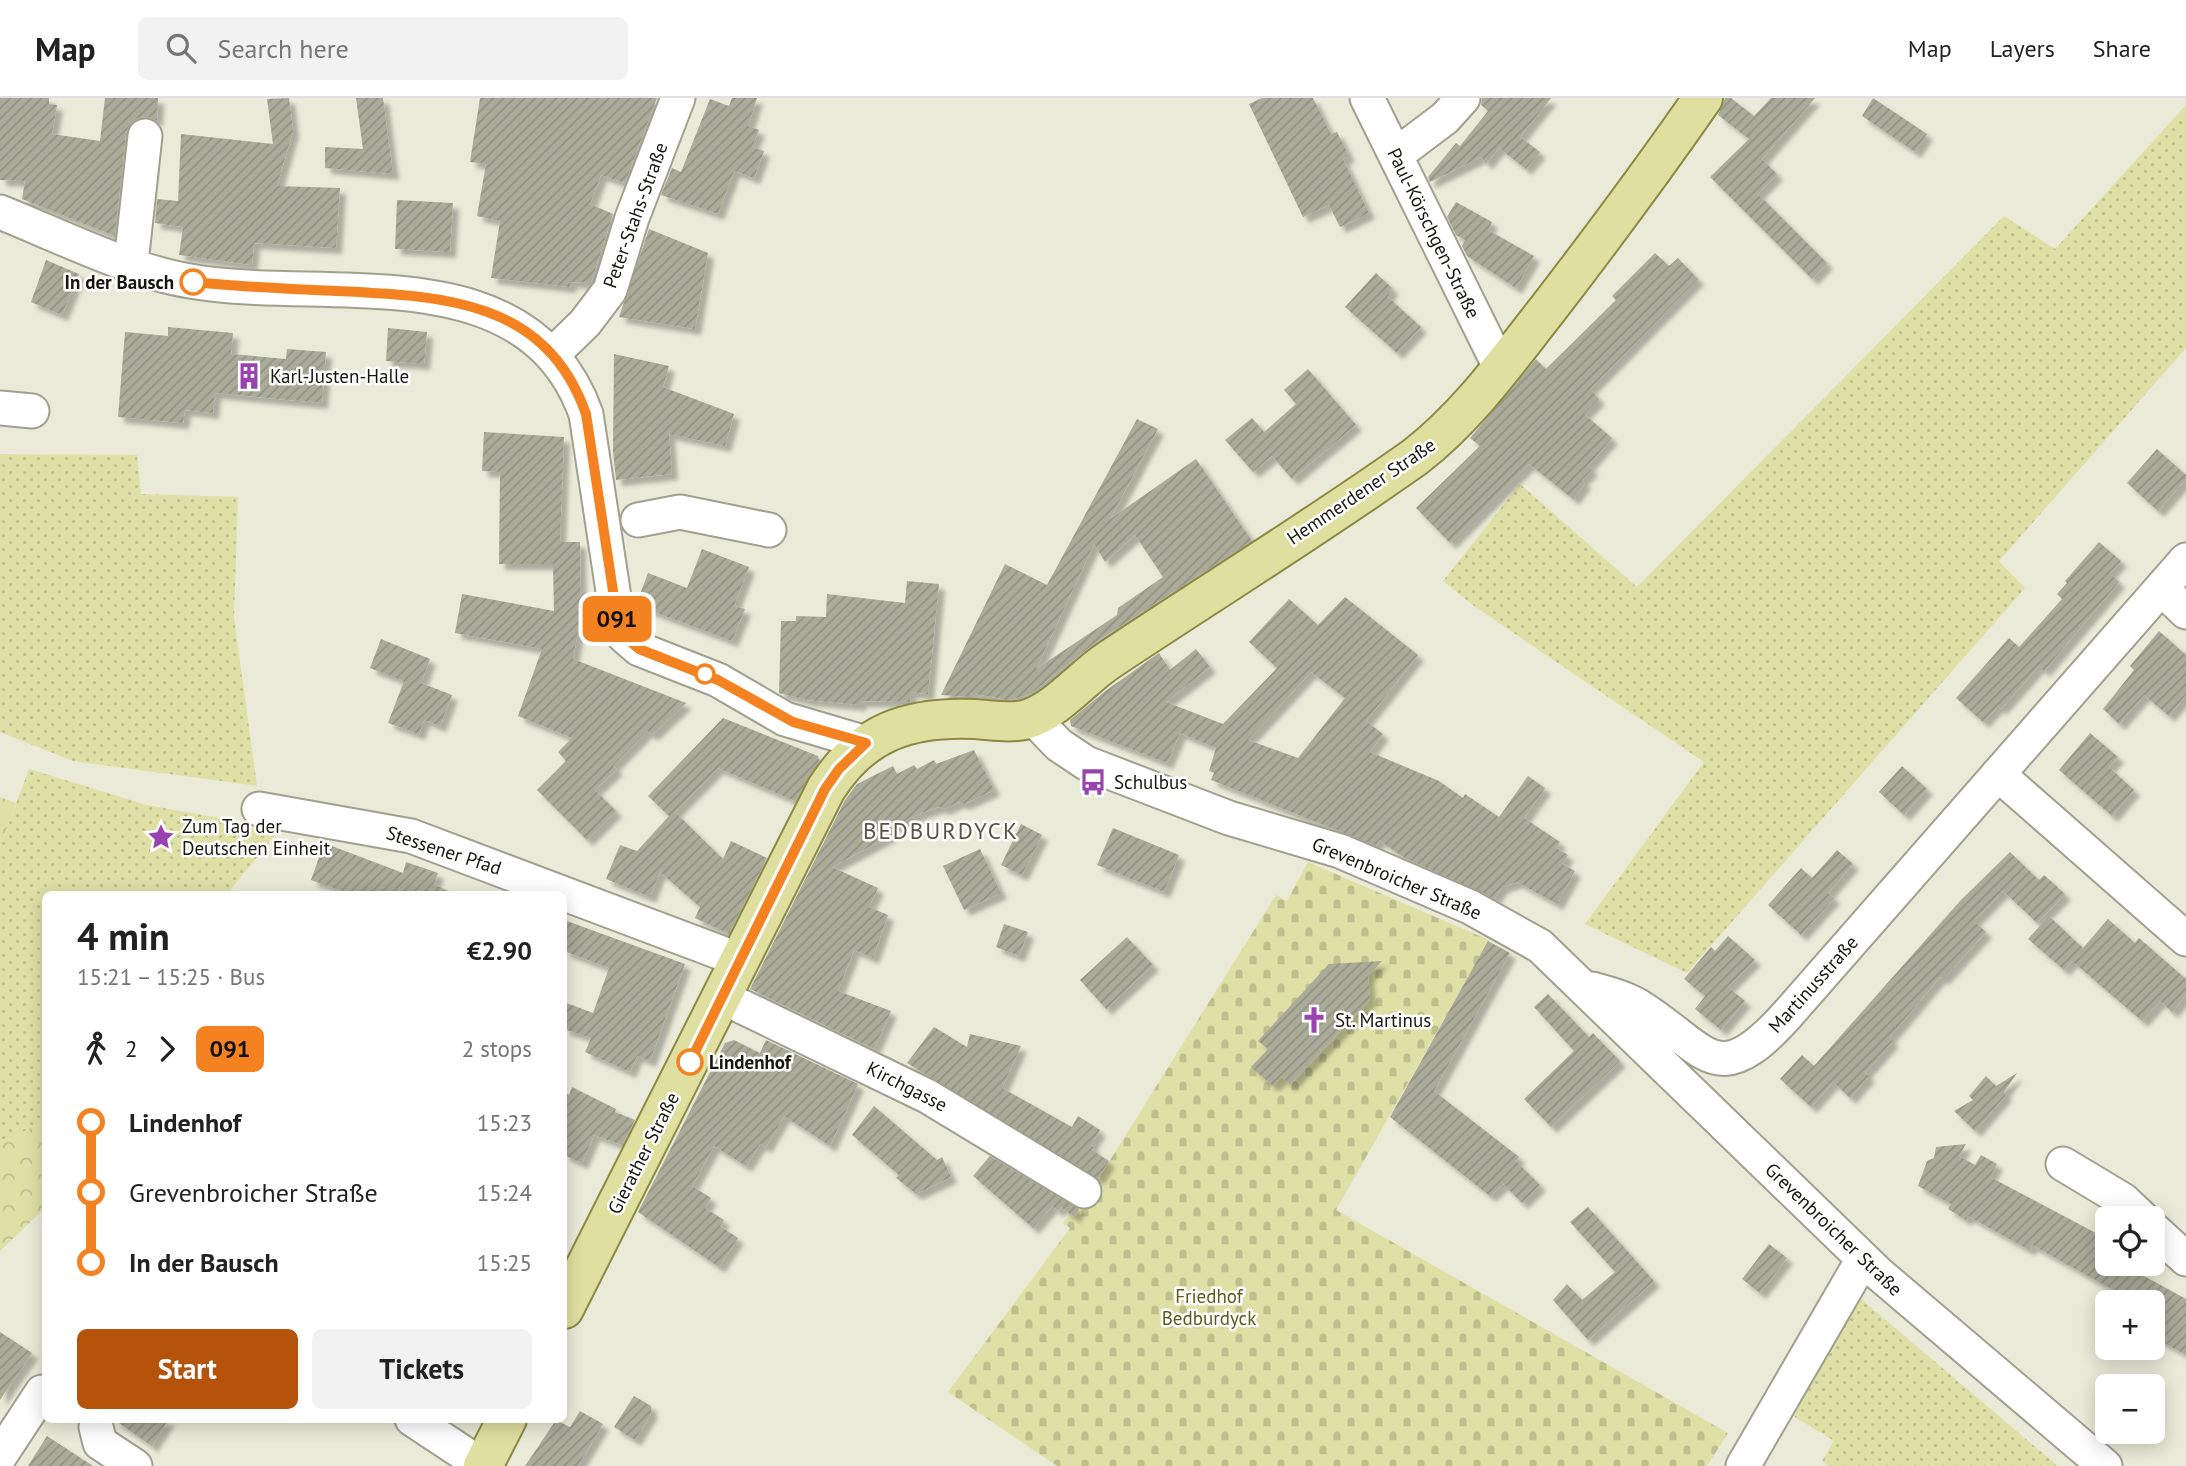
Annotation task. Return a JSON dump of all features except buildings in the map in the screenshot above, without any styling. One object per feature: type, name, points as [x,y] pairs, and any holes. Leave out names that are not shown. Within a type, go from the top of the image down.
[{"type":"main road","name":"Hemmerdener Straße","points":[[1032,717],[1091,672],[1415,457],[1461,416],[1612,226],[1703,98]]},
{"type":"main road","points":[[866,743],[889,730],[911,723],[961,719],[1015,721],[1032,717]]},
{"type":"main road","name":"Gierather Straße","points":[[567,1303],[825,789],[839,769],[866,743]]},
{"type":"main road","points":[[483,1466],[505,1423]]},
{"type":"street","name":"Peter-Stahs-Straße","points":[[552,355],[590,318],[610,290],[632,218],[678,98]]},
{"type":"street","name":"Paul-Körschgen-Straße","points":[[1367,98],[1501,369]]},
{"type":"street","points":[[1396,155],[1445,118],[1463,98]]},
{"type":"street","points":[[131,263],[145,136]]},
{"type":"street","points":[[0,212],[131,263],[193,282],[416,296],[458,302],[509,320],[552,355],[573,384],[586,414],[617,617],[624,636],[639,649],[718,680],[785,719],[866,743]]},
{"type":"street","points":[[638,520],[680,512],[769,530]]},
{"type":"street","name":"Martinusstraße","points":[[1585,987],[1636,1004],[1708,1057],[1728,1059],[1741,1056],[1774,1029],[2186,560]]},
{"type":"street","points":[[2161,589],[2186,612]]},
{"type":"street","name":"Grevenbroicher Straße","points":[[1032,717],[1059,746],[1086,763],[1229,818],[1333,848],[1490,917],[1540,946],[1863,1259],[2105,1466]]},
{"type":"street","points":[[1998,774],[2186,939]]},
{"type":"street","name":"Stessener Pfad","points":[[259,809],[411,836],[557,891]]},
{"type":"street","name":"Stessener Pfad","points":[[567,895],[740,960]]},
{"type":"street","name":"Kirchgasse","points":[[722,997],[927,1096],[1084,1191]]},
{"type":"street","points":[[2063,1164],[2129,1206]]},
{"type":"street","points":[[2165,1240],[2186,1259]]},
{"type":"street","points":[[1749,1463],[1863,1259]]},
{"type":"street","points":[[0,1455],[42,1392]]},
{"type":"street","points":[[94,1423],[100,1443],[135,1466]]},
{"type":"street","points":[[418,1423],[483,1466]]},
{"type":"green space","points":[[2186,105],[2186,348],[1999,561],[2025,588],[1687,973],[1585,924],[1704,762],[1474,606],[1443,581],[1520,484],[1637,587],[2004,216],[2055,249]]},
{"type":"green space","points":[[0,454],[137,455],[141,494],[238,497],[234,618],[257,786],[73,761],[0,732]]},
{"type":"green space","points":[[29,769],[147,805],[280,829],[229,891],[42,891],[42,1122],[7,1140],[0,1149],[0,847]]},
{"type":"green space","points":[[0,797],[16,803],[0,847]]},
{"type":"green space","name":"Friedhof Bedburdyck","points":[[1308,862],[1489,940],[1336,1210],[1728,1433],[1707,1466],[1057,1466],[948,1392],[1070,1228],[1063,1223],[1097,1181],[1276,895],[1287,901]]},
{"type":"green space","points":[[42,1122],[42,1211],[0,1251],[0,1149],[7,1140]]},
{"type":"green space","points":[[1861,1299],[2058,1466],[1829,1466],[1822,1461],[1834,1441],[1790,1414]]},
{"type":"bus line","name":"091","points":[[193,282],[436,298],[470,304],[496,313],[520,326],[560,365],[579,394],[586,414],[617,617],[624,636],[639,649],[718,680],[785,719],[811,729],[866,743],[839,769],[825,789],[690,1062]]},
{"type":"place","name":"In der Bausch","points":[[193,282]]},
{"type":"place","name":"Karl-Justen-Halle","points":[[249,376]]},
{"type":"place","name":"Schulbus","points":[[1093,782]]},
{"type":"place","name":"Zum Tag der Deutschen Einheit","points":[[161,837]]},
{"type":"place","name":"St. Martinus","points":[[1314,1020]]},
{"type":"place","name":"Lindenhof","points":[[690,1062]]},
{"type":"district","name":"BEDBURDYCK","points":[[941,830]]}]
